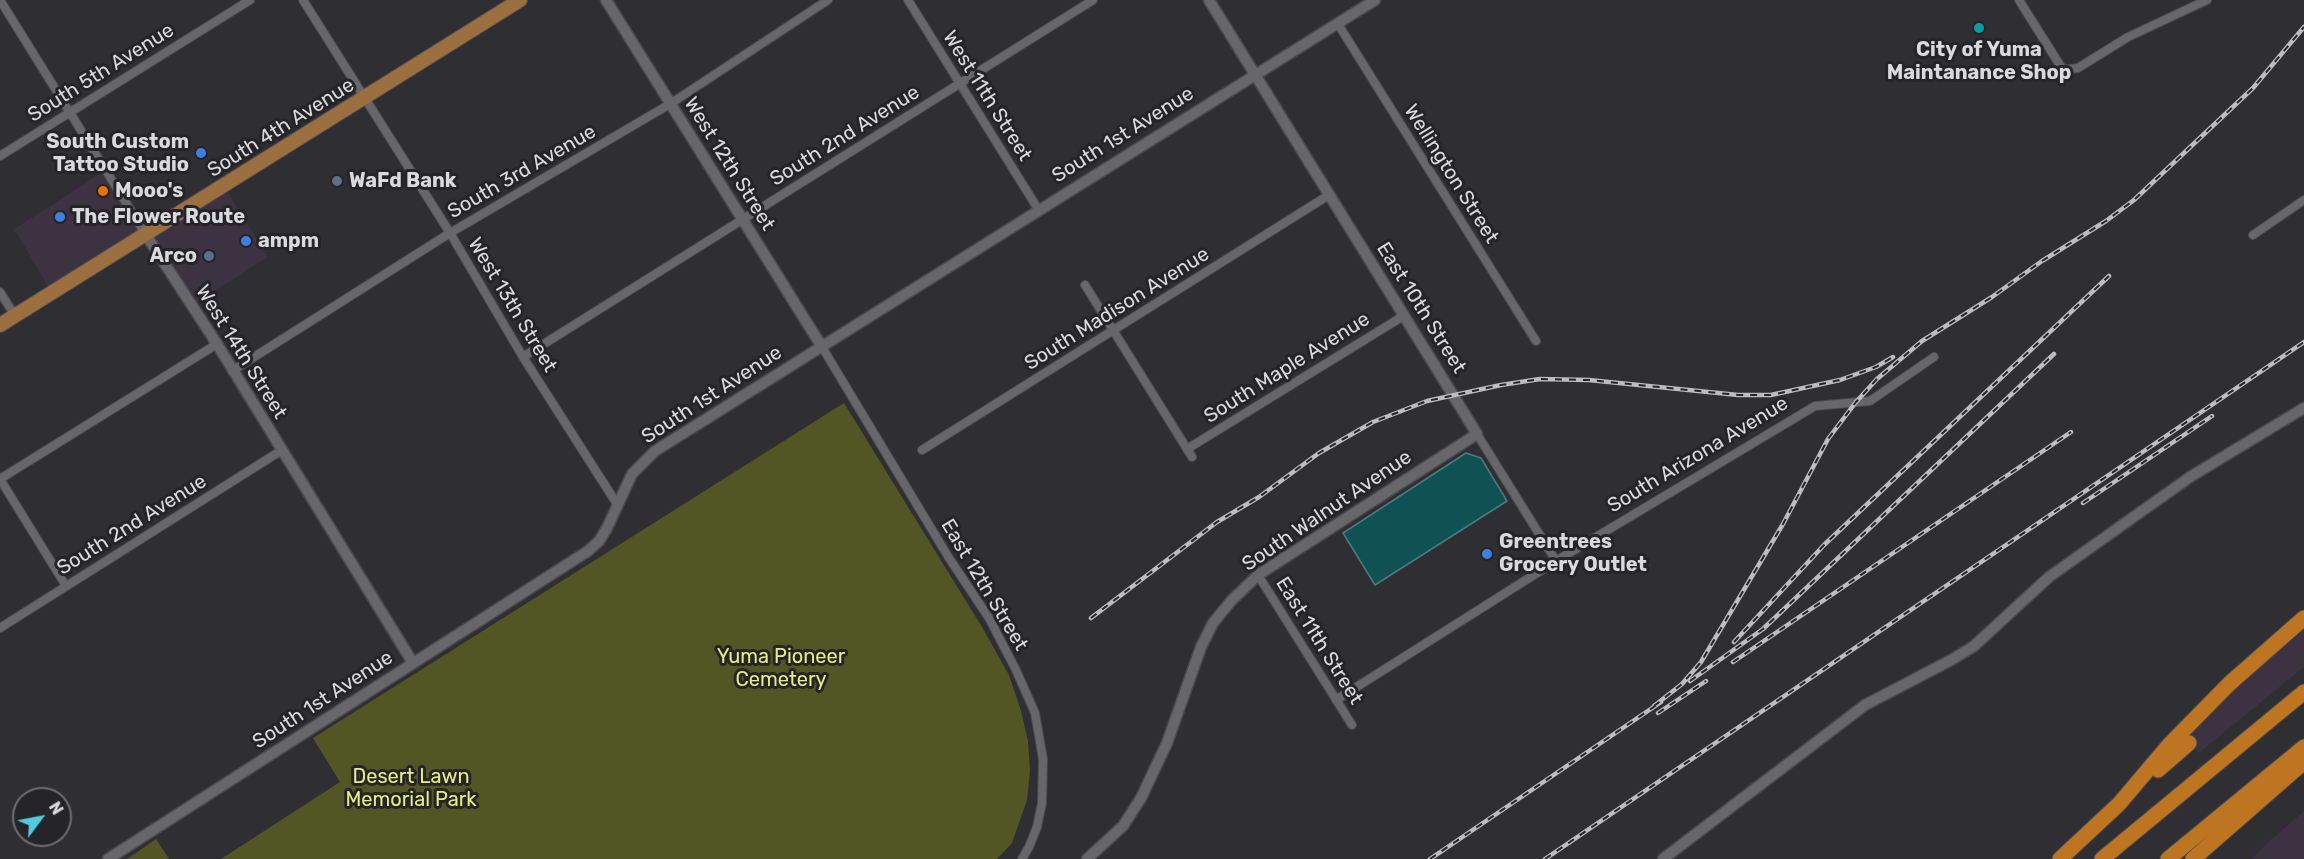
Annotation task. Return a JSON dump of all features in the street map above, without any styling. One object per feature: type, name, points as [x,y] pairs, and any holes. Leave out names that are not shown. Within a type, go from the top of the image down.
[{"type":"highway","points":[[2119,804],[2169,745],[2229,684],[2304,618]]},
{"type":"highway","points":[[2102,859],[2304,692]]},
{"type":"highway","points":[[2060,859],[2189,743]]},
{"type":"highway","points":[[2168,859],[2304,747]]},
{"type":"highway","points":[[2193,859],[2304,762]]},
{"type":"main road","name":"South 4th Avenue","points":[[0,325],[520,0]]},
{"type":"street","name":"West 14th Street","points":[[0,0],[217,344],[413,663]]},
{"type":"street","name":"South 5th Avenue","points":[[0,156],[250,0]]},
{"type":"street","name":"West 13th Street","points":[[303,0],[450,233],[523,357],[617,504]]},
{"type":"street","name":"West 12th Street","points":[[606,0],[822,347]]},
{"type":"street","name":"South 3rd Avenue","points":[[232,371],[450,233],[670,104],[828,0]]},
{"type":"street","name":"West 11th Street","points":[[908,0],[1038,210]]},
{"type":"street","name":"South 2nd Avenue","points":[[523,357],[1093,0]]},
{"type":"street","name":"East 10th Street","points":[[1209,0],[1556,561]]},
{"type":"street","name":"South 1st Avenue","points":[[108,859],[588,551],[603,534],[632,474],[655,451],[1375,0]]},
{"type":"street","points":[[2019,0],[2063,70],[2078,68],[2128,37],[2207,0]]},
{"type":"street","name":"Wellington Street","points":[[1338,24],[1536,341]]},
{"type":"street","name":"South Madison Avenue","points":[[922,450],[1329,195]]},
{"type":"street","points":[[2253,235],[2304,200]]},
{"type":"street","points":[[1085,285],[1192,457]]},
{"type":"street","points":[[0,292],[15,316]]},
{"type":"street","name":"South Maple Avenue","points":[[1187,449],[1405,315]]},
{"type":"street","points":[[66,586],[0,479],[217,344]]},
{"type":"street","name":"East 12th Street","points":[[822,347],[949,558],[989,618],[1035,713],[1043,759],[1042,804],[1037,827],[1022,859]]},
{"type":"street","name":"South Arizona Avenue","points":[[1336,700],[1556,561],[1815,406],[1870,401],[1934,357]]},
{"type":"street","points":[[1663,859],[1865,705],[1974,646],[2049,577],[2190,477],[2304,408]]},
{"type":"street","name":"South Walnut Avenue","points":[[1087,859],[1123,826],[1141,798],[1167,743],[1191,674],[1213,623],[1231,601],[1257,575],[1477,434]]},
{"type":"street","name":"South 2nd Avenue","points":[[0,628],[282,450]]},
{"type":"street","name":"East 11th Street","points":[[1257,575],[1352,725]]},
{"type":"shaded area","points":[[106,170],[146,234],[224,186],[268,257],[191,306],[146,235],[52,293],[14,229]]},
{"type":"shaded area","points":[[2304,623],[2304,667],[2199,753],[2184,736]]},
{"type":"shaded area","points":[[2304,811],[2304,859],[2251,859],[2273,838]]},
{"type":"green space","name":"Yuma Pioneer Cemetery","points":[[844,403],[982,627],[1009,675],[1028,741],[1030,771],[1027,800],[1012,843],[997,859],[221,859],[340,782],[313,738]]},
{"type":"green space","points":[[156,839],[169,859],[127,859]]},
{"type":"water","points":[[1466,453],[1481,458],[1507,501],[1375,585],[1343,533]]},
{"type":"railway","points":[[1654,706],[1682,684],[1701,662],[1783,524],[1828,439],[1877,379],[1922,341],[1992,297],[2134,200],[2253,88],[2304,27]]},
{"type":"railway","points":[[1734,642],[1824,545],[2109,276]]},
{"type":"railway","points":[[1545,859],[2304,342]]},
{"type":"railway","points":[[1690,681],[1763,629],[2054,354]]},
{"type":"railway","points":[[1091,618],[1217,522],[1259,497],[1319,453],[1373,422],[1427,401],[1540,379],[1589,380],[1738,395],[1771,395],[1840,380],[1876,367],[1893,357]]},
{"type":"railway","points":[[2083,503],[2212,416]]},
{"type":"railway","points":[[1733,662],[2071,432]]},
{"type":"railway","points":[[1658,713],[1706,681]]},
{"type":"railway","points":[[1430,859],[1661,702]]},
{"type":"place","name":"City of Yuma Maintanance Shop","points":[[1979,28]]},
{"type":"place","name":"South Custom Tattoo Studio","points":[[201,153]]},
{"type":"place","name":"WaFd Bank","points":[[337,181]]},
{"type":"place","name":"Mooo's","points":[[103,191]]},
{"type":"place","name":"The Flower Route","points":[[60,217]]},
{"type":"place","name":"ampm","points":[[246,241]]},
{"type":"place","name":"Arco","points":[[209,256]]},
{"type":"place","name":"Greentrees Grocery Outlet","points":[[1487,554]]},
{"type":"park label","name":"Desert Lawn Memorial Park","points":[[411,788]]}]
